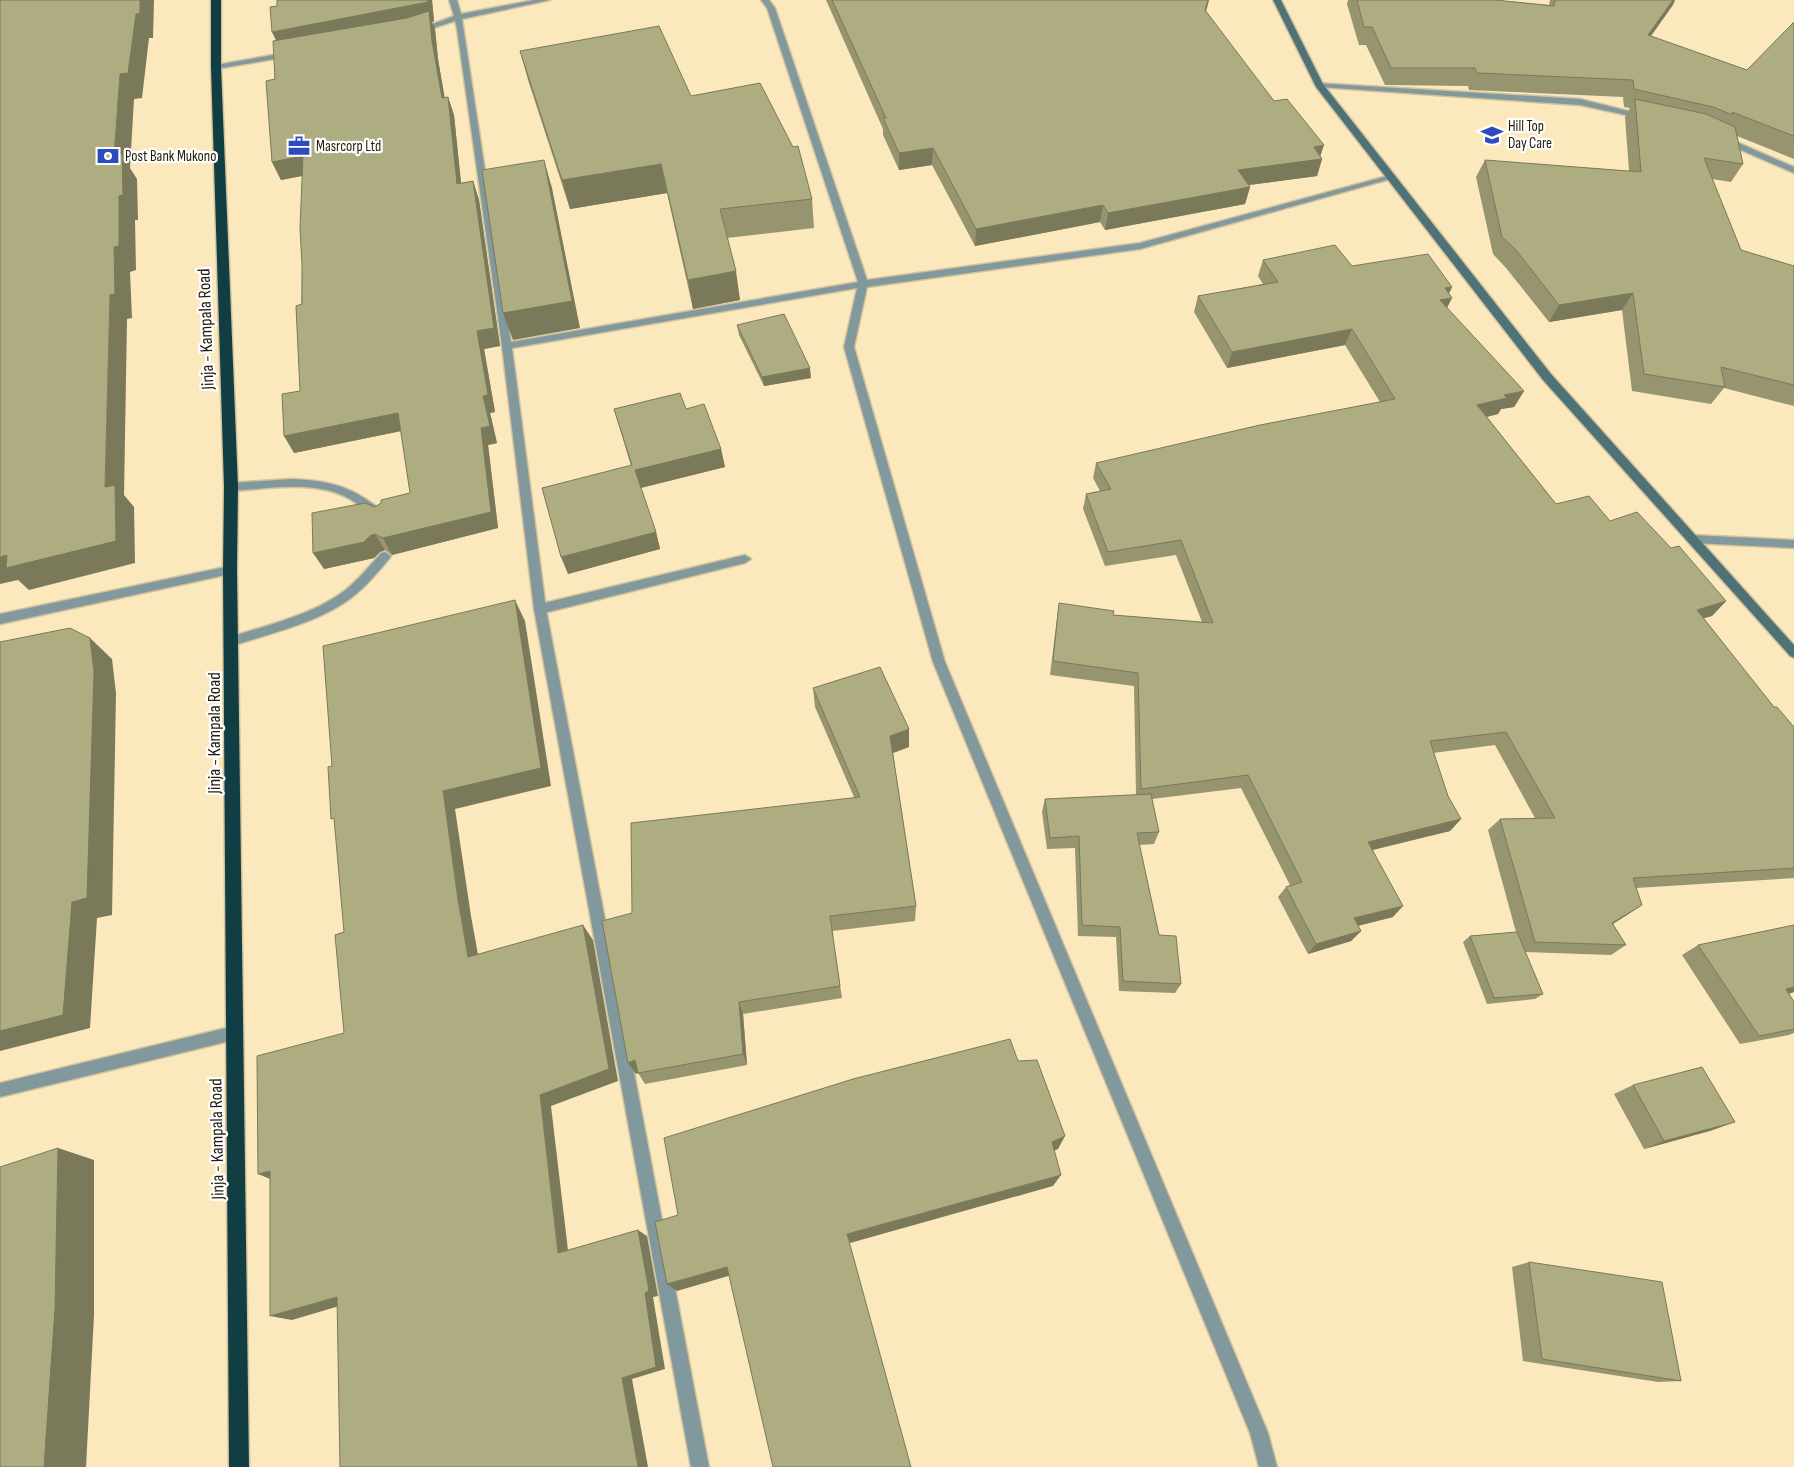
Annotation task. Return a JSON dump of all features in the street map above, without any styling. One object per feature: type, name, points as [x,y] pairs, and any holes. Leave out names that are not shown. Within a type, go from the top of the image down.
[{"type":"highway","name":"Jinja - Kampala Road","points":[[216,0],[216,67],[231,487],[234,1033],[240,1467]]},
{"type":"street","points":[[453,0],[459,17],[507,346],[540,609],[700,1467]]},
{"type":"street","points":[[414,32],[459,17],[546,0]]},
{"type":"street","points":[[765,0],[771,8],[863,284],[850,347],[939,662],[1259,1432],[1268,1467]]},
{"type":"street","points":[[1277,0],[1319,85],[1390,178],[1547,376],[1794,653]]},
{"type":"street","points":[[216,67],[301,52]]},
{"type":"street","points":[[1319,85],[1580,102],[1654,118]]},
{"type":"street","points":[[1716,136],[1794,170]]},
{"type":"street","points":[[507,346],[863,284],[1140,246],[1390,178]]},
{"type":"street","points":[[231,487],[302,482],[326,486],[351,494],[383,518]]},
{"type":"street","points":[[1692,539],[1794,544]]},
{"type":"street","points":[[232,641],[313,613],[342,599],[365,579],[386,556]]},
{"type":"street","points":[[540,609],[746,558]]},
{"type":"street","points":[[0,620],[230,570]]},
{"type":"street","points":[[0,1090],[234,1033]]},
{"type":"building","points":[[0,0],[140,0],[140,13],[136,14],[128,73],[120,74],[114,156],[122,154],[123,195],[119,196],[119,246],[114,247],[115,294],[110,295],[105,487],[115,485],[116,541],[6,568],[7,555],[0,557]]},
{"type":"building","points":[[277,0],[428,0],[428,2],[272,32],[270,7],[277,6]]},
{"type":"building","points":[[832,0],[1208,0],[1205,10],[1274,101],[1287,99],[1324,145],[1314,147],[1322,159],[1238,170],[1250,187],[1108,213],[1103,205],[976,229],[933,148],[899,153],[883,118],[886,118]]},
{"type":"building","points":[[1357,0],[1495,0],[1554,6],[1555,0],[1673,0],[1648,35],[1747,70],[1794,22],[1794,136],[1732,112],[1733,115],[1713,107],[1634,89],[1633,80],[1477,73],[1475,68],[1391,68],[1372,27],[1364,27]]},
{"type":"building","points":[[429,11],[442,98],[448,97],[457,184],[473,181],[494,328],[477,331],[488,395],[483,396],[490,426],[481,428],[491,512],[383,538],[375,534],[364,542],[313,553],[312,513],[365,503],[375,507],[381,503],[381,500],[410,493],[398,413],[284,436],[282,394],[300,391],[296,306],[302,304],[300,227],[303,156],[272,162],[266,81],[275,79],[273,41],[407,18]]},
{"type":"building","points":[[659,26],[691,96],[760,83],[793,147],[798,146],[812,199],[720,209],[736,271],[688,280],[661,164],[562,180],[520,51]]},
{"type":"building","points":[[1635,99],[1706,114],[1735,127],[1743,164],[1704,158],[1741,250],[1794,266],[1794,385],[1721,367],[1725,387],[1644,374],[1633,293],[1559,305],[1516,250],[1502,237],[1485,160],[1641,172]]},
{"type":"building","points":[[544,160],[572,301],[503,313],[482,170]]},
{"type":"building","points":[[1335,245],[1352,266],[1428,254],[1452,287],[1445,288],[1452,298],[1440,300],[1524,391],[1504,395],[1507,398],[1477,405],[1556,504],[1589,496],[1610,521],[1637,512],[1671,548],[1679,546],[1726,601],[1697,610],[1774,707],[1777,707],[1794,727],[1794,868],[1633,878],[1642,905],[1612,923],[1626,945],[1535,942],[1500,819],[1555,818],[1506,732],[1430,741],[1448,796],[1461,819],[1368,842],[1403,906],[1354,918],[1361,931],[1316,944],[1286,887],[1302,882],[1248,775],[1141,789],[1138,673],[1053,661],[1059,603],[1114,611],[1113,615],[1213,623],[1181,540],[1108,552],[1086,494],[1111,489],[1096,463],[1260,425],[1395,399],[1352,329],[1232,352],[1198,296],[1278,282],[1263,260]]},
{"type":"building","points":[[784,314],[810,368],[762,377],[737,325]]},
{"type":"building","points":[[680,393],[686,409],[704,404],[721,449],[635,470],[656,532],[561,557],[542,488],[632,465],[614,409]]},
{"type":"building","points":[[515,600],[541,768],[443,791],[458,900],[468,957],[583,925],[609,1069],[540,1095],[558,1253],[638,1230],[649,1291],[645,1293],[656,1367],[622,1378],[638,1467],[340,1467],[337,1297],[270,1316],[270,1171],[258,1174],[257,1056],[344,1033],[335,935],[344,932],[334,818],[331,819],[328,767],[332,766],[323,646]]},
{"type":"building","points":[[70,628],[90,638],[94,672],[87,898],[72,902],[63,1015],[0,1031],[0,642]]},
{"type":"building","points":[[880,667],[909,729],[890,736],[916,906],[830,916],[840,986],[739,1002],[743,1054],[638,1073],[635,1060],[628,1063],[602,921],[632,913],[631,823],[860,797],[813,688]]},
{"type":"building","points":[[1151,794],[1159,832],[1137,833],[1159,935],[1176,936],[1181,984],[1123,981],[1120,927],[1082,925],[1079,836],[1050,838],[1045,799]]},
{"type":"building","points":[[1794,925],[1794,987],[1786,989],[1794,1002],[1794,1029],[1759,1036],[1698,945]]},
{"type":"building","points":[[1517,932],[1543,994],[1494,998],[1470,936]]},
{"type":"building","points":[[1010,1039],[1018,1061],[1037,1060],[1065,1136],[1052,1142],[1061,1175],[847,1234],[911,1467],[773,1467],[727,1267],[667,1284],[655,1222],[678,1215],[664,1138],[853,1079]]},
{"type":"building","points":[[1702,1067],[1735,1122],[1664,1141],[1633,1085]]},
{"type":"building","points":[[58,1148],[55,1309],[44,1467],[0,1467],[0,1167]]},
{"type":"building","points":[[1529,1262],[1662,1282],[1681,1381],[1542,1359]]},
{"type":"place","name":"Hill Top Day Care","points":[[1492,135]]},
{"type":"place","name":"Masrcorp Ltd","points":[[299,146]]},
{"type":"place","name":"Post Bank Mukono","points":[[108,156]]}]
